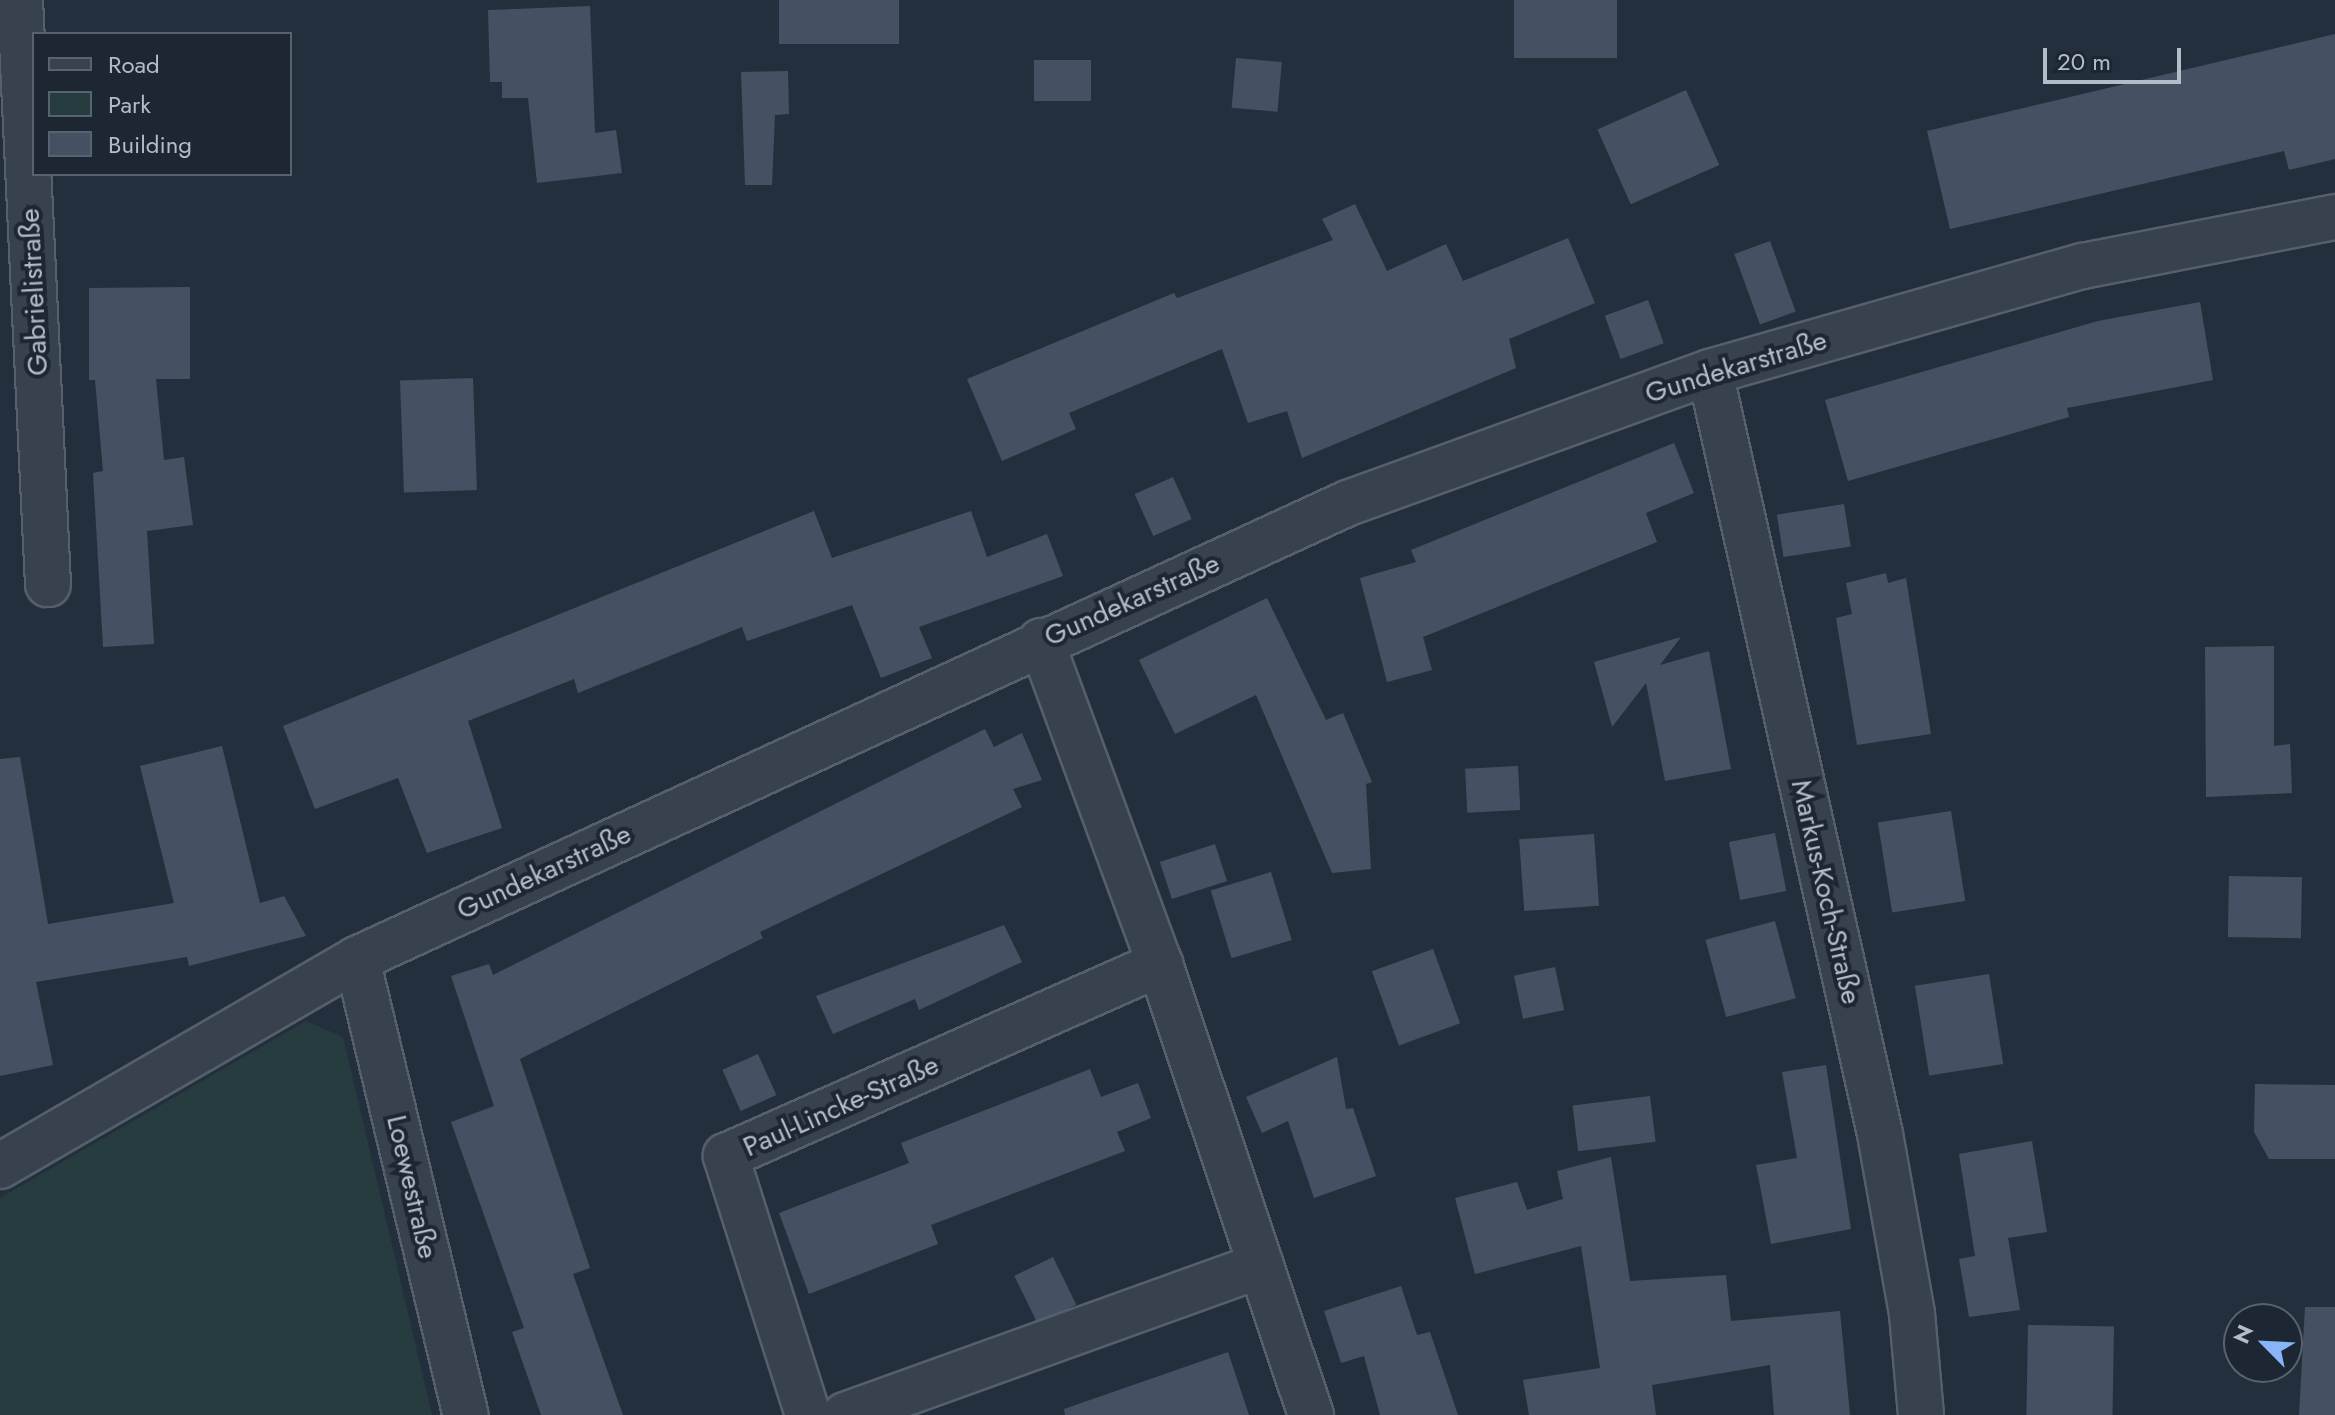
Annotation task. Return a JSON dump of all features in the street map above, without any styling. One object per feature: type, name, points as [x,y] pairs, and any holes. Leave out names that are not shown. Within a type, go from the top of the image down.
[{"type":"street","name":"Gabrielistraße","points":[[20,0],[48,584]]},
{"type":"street","name":"Gundekarstraße","points":[[0,1166],[357,959],[1041,641],[1348,503],[1710,372],[2083,266],[2335,217]]},
{"type":"street","name":"Markus-Koch-Straße","points":[[1710,372],[1880,1134],[1912,1314],[1921,1415]]},
{"type":"street","points":[[1041,641],[1160,964],[1311,1415]]},
{"type":"street","name":"Loewestraße","points":[[357,959],[466,1415]]},
{"type":"street","name":"Paul-Lincke-Straße","points":[[808,1415],[726,1156],[1160,964]]},
{"type":"street","points":[[845,1415],[1261,1265]]},
{"type":"green space","points":[[306,1021],[343,1037],[432,1415],[0,1415],[0,1198]]},
{"type":"building","points":[[779,0],[899,0],[899,44],[779,44]]},
{"type":"building","points":[[1514,0],[1617,0],[1617,58],[1514,58]]},
{"type":"building","points":[[590,6],[595,133],[616,130],[622,173],[537,183],[528,98],[502,98],[502,82],[490,82],[488,10]]},
{"type":"building","points":[[2335,34],[2335,159],[2289,170],[2284,151],[1950,229],[1927,131]]},
{"type":"building","points":[[1236,58],[1282,62],[1277,112],[1232,108]]},
{"type":"building","points":[[1034,60],[1091,60],[1091,101],[1034,101]]},
{"type":"building","points":[[788,71],[789,114],[775,115],[772,185],[745,185],[741,72]]},
{"type":"building","points":[[1686,90],[1719,165],[1631,204],[1597,129]]},
{"type":"building","points":[[1355,204],[1387,271],[1446,244],[1463,281],[1568,238],[1595,303],[1509,339],[1516,368],[1302,458],[1287,411],[1248,423],[1222,349],[1069,413],[1076,429],[1002,461],[967,379],[1174,293],[1177,298],[1333,240],[1322,219]]},
{"type":"building","points":[[1770,241],[1796,311],[1760,324],[1734,254]]},
{"type":"building","points":[[190,287],[190,379],[156,379],[164,460],[184,457],[193,525],[147,531],[154,644],[103,647],[93,473],[103,471],[95,380],[89,380],[89,288]]},
{"type":"building","points":[[1648,300],[1664,343],[1621,359],[1605,316]]},
{"type":"building","points":[[2200,302],[2213,380],[2067,408],[2069,417],[1848,481],[1825,400],[2098,321]]},
{"type":"building","points":[[473,378],[477,490],[404,492],[400,381]]},
{"type":"building","points":[[1674,443],[1694,493],[1646,513],[1657,542],[1423,637],[1432,670],[1387,682],[1360,578],[1416,562],[1411,550]]},
{"type":"building","points":[[1173,477],[1192,519],[1153,536],[1135,494]]},
{"type":"building","points":[[1844,504],[1851,546],[1784,557],[1777,515]]},
{"type":"building","points":[[814,511],[832,558],[971,511],[987,557],[1047,534],[1063,576],[919,627],[932,658],[881,678],[852,605],[747,641],[742,627],[578,693],[574,679],[468,721],[502,828],[427,853],[398,778],[315,809],[283,726]]},
{"type":"building","points":[[1886,573],[1888,583],[1906,578],[1931,734],[1857,745],[1836,618],[1852,614],[1846,583]]},
{"type":"building","points":[[1267,598],[1326,720],[1343,713],[1372,782],[1366,784],[1371,869],[1332,873],[1256,695],[1175,734],[1139,660]]},
{"type":"building","points":[[1681,637],[1660,665],[1709,651],[1731,769],[1665,781],[1646,683],[1612,727],[1594,662]]},
{"type":"building","points":[[2274,646],[2274,746],[2290,744],[2292,793],[2206,797],[2205,647]]},
{"type":"building","points":[[985,729],[994,747],[1022,733],[1042,780],[1013,789],[1022,807],[760,932],[763,938],[520,1059],[590,1268],[573,1274],[623,1415],[541,1415],[512,1332],[524,1328],[451,1122],[494,1106],[451,976],[489,964],[493,975]]},
{"type":"building","points":[[222,746],[260,903],[284,896],[306,936],[189,966],[187,957],[36,982],[53,1065],[0,1076],[0,759],[20,757],[48,924],[174,903],[140,766]]},
{"type":"building","points":[[1518,766],[1520,810],[1467,813],[1465,769]]},
{"type":"building","points":[[1951,811],[1965,901],[1892,912],[1878,823]]},
{"type":"building","points":[[1775,833],[1786,891],[1740,900],[1729,842]]},
{"type":"building","points":[[1594,834],[1599,906],[1524,911],[1519,839]]},
{"type":"building","points":[[1215,844],[1227,881],[1172,899],[1160,862]]},
{"type":"building","points":[[1271,872],[1292,940],[1232,958],[1211,890]]},
{"type":"building","points":[[2229,876],[2302,877],[2301,938],[2228,937]]},
{"type":"building","points":[[1775,921],[1796,998],[1726,1017],[1705,940]]},
{"type":"building","points":[[1004,925],[1022,962],[919,1010],[915,999],[833,1034],[816,996]]},
{"type":"building","points":[[1433,949],[1460,1023],[1399,1045],[1372,971]]},
{"type":"building","points":[[1555,967],[1564,1010],[1523,1019],[1514,976]]},
{"type":"building","points":[[1989,974],[2003,1064],[1929,1076],[1915,986]]},
{"type":"building","points":[[758,1054],[776,1095],[741,1111],[722,1070]]},
{"type":"building","points":[[1337,1057],[1346,1109],[1353,1108],[1376,1176],[1314,1198],[1288,1121],[1262,1133],[1246,1097]]},
{"type":"building","points":[[1826,1065],[1851,1229],[1771,1244],[1756,1165],[1797,1158],[1782,1072]]},
{"type":"building","points":[[1090,1069],[1101,1097],[1138,1083],[1151,1118],[1117,1132],[1125,1151],[931,1225],[938,1244],[809,1294],[779,1213],[909,1163],[901,1143]]},
{"type":"building","points":[[2255,1084],[2335,1085],[2335,1159],[2269,1159],[2254,1132]]},
{"type":"building","points":[[1650,1096],[1656,1142],[1578,1151],[1573,1106]]},
{"type":"building","points":[[2032,1141],[2047,1232],[2008,1238],[2020,1310],[1969,1317],[1959,1259],[1975,1256],[1959,1154]]},
{"type":"building","points":[[1611,1157],[1630,1281],[1726,1275],[1731,1321],[1840,1311],[1850,1415],[1774,1415],[1770,1365],[1652,1385],[1656,1415],[1529,1415],[1523,1380],[1600,1368],[1581,1246],[1475,1274],[1455,1198],[1517,1182],[1527,1210],[1563,1199],[1557,1171]]},
{"type":"building","points":[[1053,1257],[1076,1305],[1038,1323],[1014,1276]]},
{"type":"building","points":[[1401,1286],[1417,1335],[1430,1332],[1458,1415],[1380,1415],[1364,1356],[1341,1363],[1324,1311]]},
{"type":"building","points":[[2305,1307],[2335,1307],[2335,1415],[2299,1415]]},
{"type":"building","points":[[2028,1325],[2114,1327],[2112,1415],[2026,1415]]},
{"type":"building","points":[[1228,1352],[1249,1415],[1065,1415],[1064,1409]]}]
